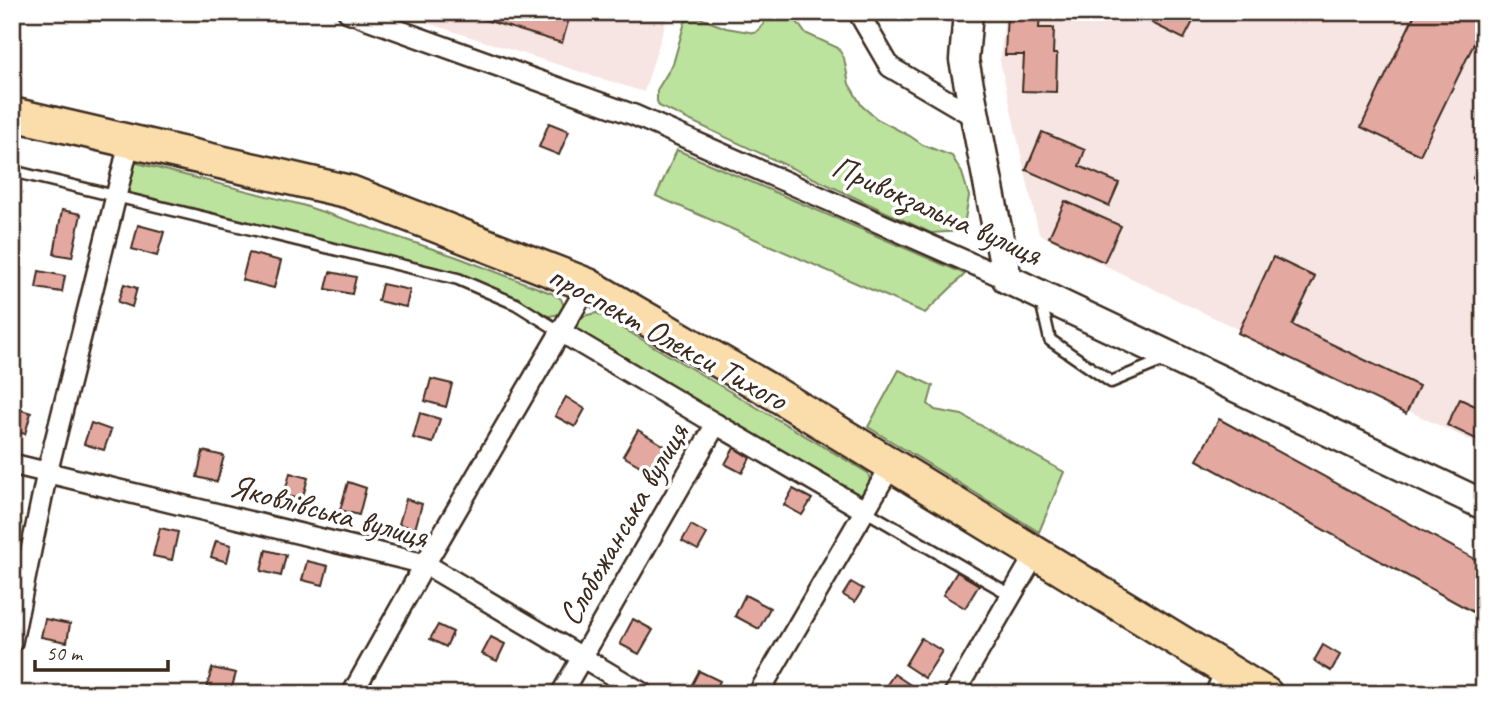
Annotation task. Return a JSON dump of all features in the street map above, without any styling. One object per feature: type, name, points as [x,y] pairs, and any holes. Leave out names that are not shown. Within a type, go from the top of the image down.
[{"type":"main road","name":"проспект Олекси Тихого","points":[[12,114],[350,192],[588,285],[892,464],[1036,553],[1220,682],[1266,694]]},
{"type":"street","name":"Привокзальна вулиця","points":[[348,12],[634,115],[1007,279],[1484,505]]},
{"type":"street","points":[[858,12],[890,66],[975,117]]},
{"type":"street","points":[[968,12],[964,61],[1007,279]]},
{"type":"street","points":[[12,642],[47,473],[130,140]]},
{"type":"street","points":[[352,694],[588,285]]},
{"type":"street","points":[[561,332],[716,424]]},
{"type":"street","name":"Слобожанська вулиця","points":[[561,694],[716,424],[864,510]]},
{"type":"street","name":"Яковлівська вулиця","points":[[12,464],[425,564],[644,694]]},
{"type":"street","points":[[758,694],[892,464]]},
{"type":"street","points":[[954,694],[1036,553]]},
{"type":"lane","points":[[12,172],[458,279],[516,304],[561,332]]},
{"type":"lane","points":[[1039,294],[1050,340],[1111,382],[1172,357]]},
{"type":"lane","points":[[864,510],[1011,595]]},
{"type":"shaded area","points":[[392,12],[669,12],[644,92]]},
{"type":"shaded area","points":[[1005,12],[1484,12],[1484,447],[1039,234],[1000,61]]},
{"type":"green space","points":[[767,12],[790,12],[805,33],[838,48],[844,58],[849,84],[862,106],[877,119],[923,145],[952,156],[962,173],[969,196],[963,231],[931,233],[659,106],[657,90],[673,64],[685,22],[695,16],[726,28],[755,33],[763,25]]},
{"type":"green space","points":[[677,150],[965,274],[925,313],[656,196]]},
{"type":"green space","points":[[129,161],[302,205],[457,257],[551,293],[561,299],[564,307],[560,314],[544,317],[517,299],[460,275],[121,193]]},
{"type":"green space","points":[[597,313],[868,473],[871,484],[859,498],[575,331],[579,320]]},
{"type":"green space","points":[[899,370],[933,386],[928,404],[935,410],[962,415],[1064,472],[1039,532],[868,427]]},
{"type":"building","points":[[484,12],[571,12],[562,43],[482,19]]},
{"type":"building","points":[[1007,12],[1040,12],[1039,28],[1054,28],[1053,54],[1057,54],[1056,92],[1022,91],[1024,55],[1005,55]]},
{"type":"building","points":[[1158,12],[1198,12],[1184,39],[1152,23]]},
{"type":"building","points":[[1416,12],[1484,12],[1484,23],[1420,155],[1361,127]]},
{"type":"building","points":[[549,123],[569,131],[559,155],[539,147]]},
{"type":"building","points":[[1042,132],[1085,150],[1079,166],[1119,183],[1109,206],[1026,170]]},
{"type":"building","points":[[1484,155],[1484,184],[1473,178]]},
{"type":"building","points":[[1065,201],[1121,226],[1104,262],[1049,237]]},
{"type":"building","points":[[62,210],[81,214],[72,257],[54,254]]},
{"type":"building","points":[[138,225],[164,232],[157,256],[132,249]]},
{"type":"building","points":[[249,253],[281,261],[274,288],[242,280]]},
{"type":"building","points":[[1273,257],[1315,277],[1292,325],[1419,386],[1406,414],[1238,333]]},
{"type":"building","points":[[39,271],[65,276],[62,292],[36,288]]},
{"type":"building","points":[[330,272],[356,277],[352,294],[326,289]]},
{"type":"building","points":[[124,284],[137,288],[132,307],[118,302]]},
{"type":"building","points":[[382,284],[410,290],[406,307],[378,301]]},
{"type":"building","points":[[431,379],[452,384],[446,407],[425,401]]},
{"type":"building","points":[[566,397],[585,409],[575,427],[555,416]]},
{"type":"building","points":[[1460,399],[1484,410],[1484,443],[1447,425]]},
{"type":"building","points":[[12,407],[31,413],[25,434],[12,430]]},
{"type":"building","points":[[420,413],[440,419],[433,443],[413,438]]},
{"type":"building","points":[[1219,419],[1484,564],[1484,618],[1197,460]]},
{"type":"building","points":[[91,423],[111,430],[104,450],[84,444]]},
{"type":"building","points":[[638,430],[665,446],[651,472],[623,456]]},
{"type":"building","points":[[734,448],[750,458],[742,473],[725,464]]},
{"type":"building","points":[[203,451],[224,456],[217,482],[197,477]]},
{"type":"building","points":[[290,473],[308,478],[302,500],[284,495]]},
{"type":"building","points":[[348,482],[366,488],[359,515],[340,510]]},
{"type":"building","points":[[793,489],[812,499],[802,515],[784,505]]},
{"type":"building","points":[[406,499],[422,504],[415,529],[399,524]]},
{"type":"building","points":[[691,525],[707,534],[698,550],[682,541]]},
{"type":"building","points":[[160,528],[178,532],[172,560],[153,556]]},
{"type":"building","points":[[216,541],[231,545],[227,562],[211,557]]},
{"type":"building","points":[[266,550],[286,555],[281,576],[261,571]]},
{"type":"building","points":[[307,561],[328,566],[323,585],[302,580]]},
{"type":"building","points":[[957,572],[979,585],[965,608],[943,595]]},
{"type":"building","points":[[851,582],[863,589],[855,602],[843,595]]},
{"type":"building","points":[[745,595],[770,608],[759,629],[735,616]]},
{"type":"building","points":[[45,619],[70,624],[67,642],[41,637]]},
{"type":"building","points":[[633,619],[653,630],[639,654],[620,644]]},
{"type":"building","points":[[438,625],[453,632],[446,647],[430,639]]},
{"type":"building","points":[[491,637],[505,644],[497,661],[482,654]]},
{"type":"building","points":[[921,638],[942,651],[925,678],[905,665]]},
{"type":"building","points":[[1323,645],[1340,655],[1331,671],[1314,661]]},
{"type":"building","points":[[212,668],[236,673],[230,694],[205,694]]},
{"type":"building","points":[[699,671],[720,681],[714,694],[697,694],[689,690]]},
{"type":"building","points":[[894,674],[915,688],[911,694],[882,692]]}]
